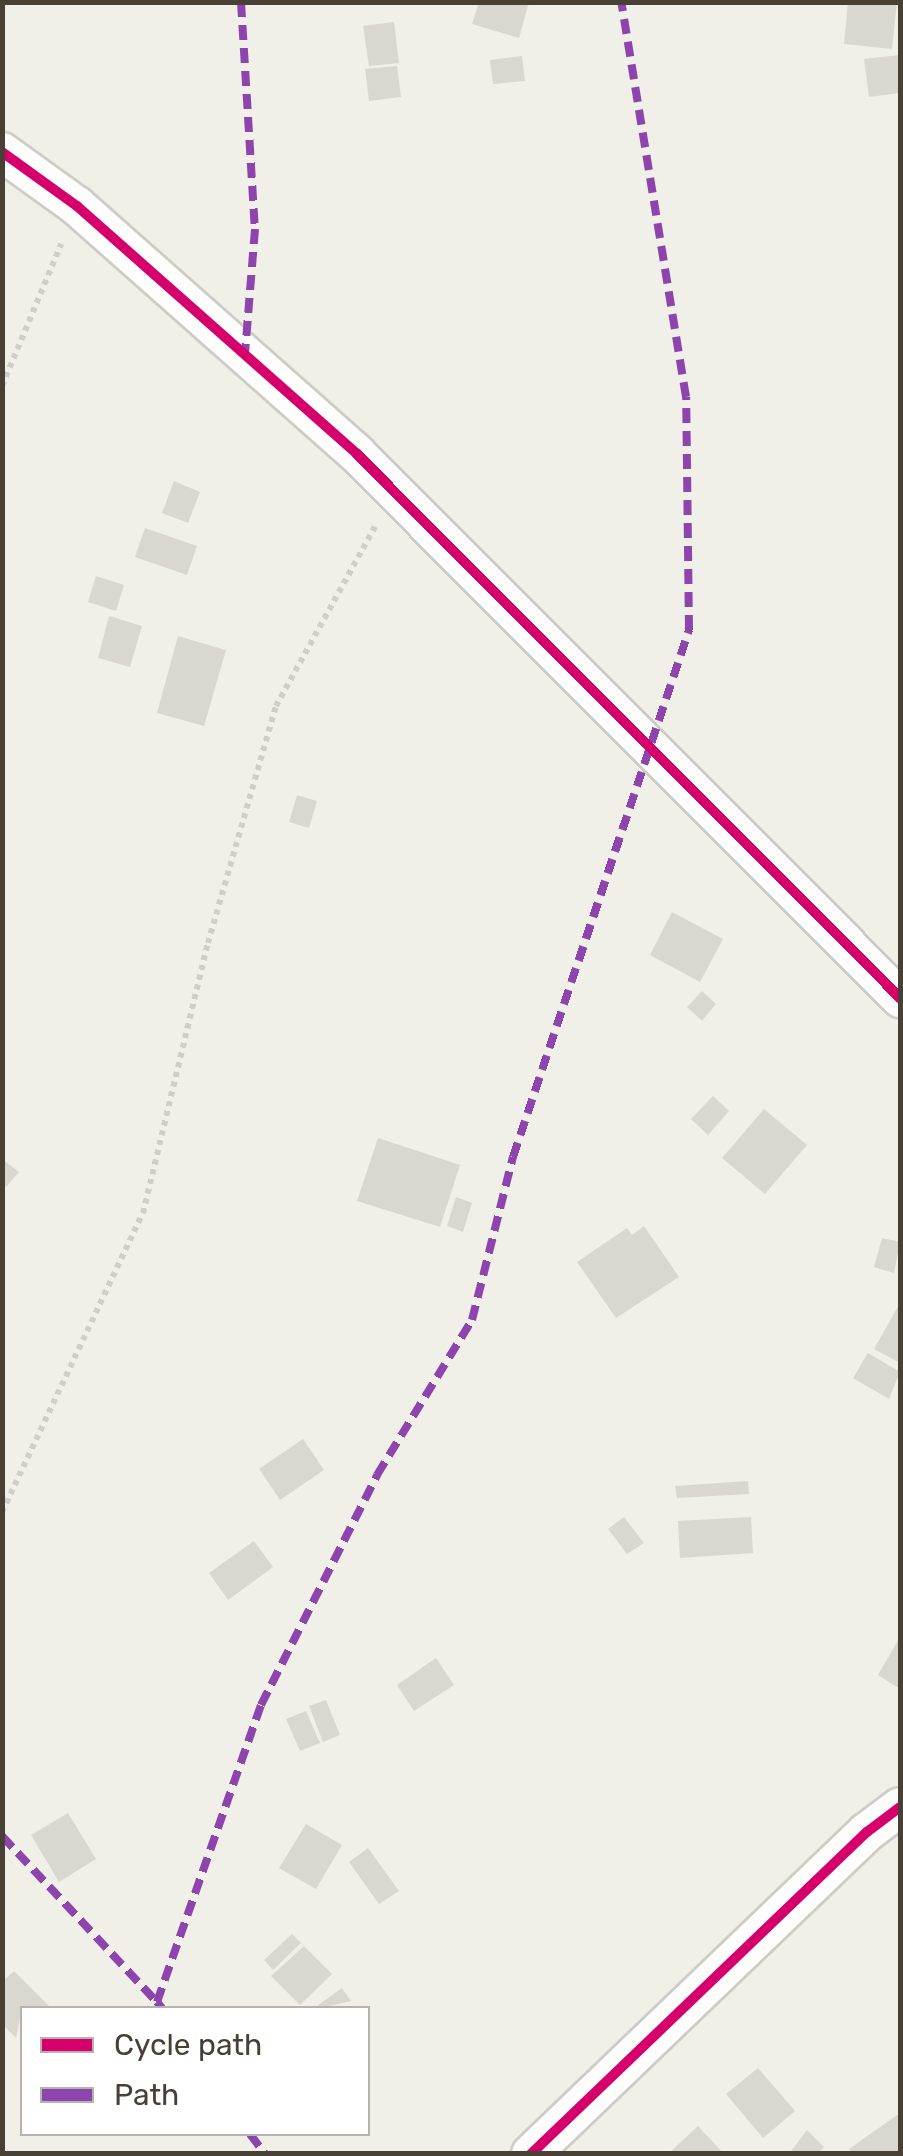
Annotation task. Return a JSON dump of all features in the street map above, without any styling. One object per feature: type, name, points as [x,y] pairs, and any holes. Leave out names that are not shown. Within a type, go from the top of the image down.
[{"type":"street","points":[[2,152],[77,206],[394,491],[900,998]]},
{"type":"street","points":[[531,2154],[867,1832],[900,1807]]},
{"type":"path","points":[[2,386],[77,206]]},
{"type":"path","points":[[2,1512],[143,1214],[208,944],[276,706],[394,491]]},
{"type":"building","points":[[479,2],[529,2],[519,38],[472,24]]},
{"type":"building","points":[[848,2],[897,2],[892,49],[844,44]]},
{"type":"building","points":[[394,22],[399,63],[369,66],[363,26]]},
{"type":"building","points":[[900,55],[900,93],[869,97],[864,59]]},
{"type":"building","points":[[522,56],[525,81],[493,84],[490,60]]},
{"type":"building","points":[[397,66],[401,97],[369,101],[365,69]]},
{"type":"building","points":[[174,481],[200,492],[188,523],[162,513]]},
{"type":"building","points":[[145,528],[197,546],[187,575],[135,557]]},
{"type":"building","points":[[96,576],[124,585],[116,611],[88,602]]},
{"type":"building","points":[[109,616],[142,626],[130,667],[98,658]]},
{"type":"building","points":[[178,636],[226,650],[204,726],[157,713]]},
{"type":"building","points":[[297,795],[317,801],[309,828],[289,822]]},
{"type":"building","points":[[672,912],[723,939],[700,982],[650,955]]},
{"type":"building","points":[[702,991],[716,1004],[702,1021],[687,1007]]},
{"type":"building","points":[[713,1096],[729,1111],[708,1135],[691,1119]]},
{"type":"building","points":[[764,1109],[807,1145],[765,1194],[722,1158]]},
{"type":"building","points":[[378,1138],[460,1165],[440,1227],[357,1201]]},
{"type":"building","points":[[2,1159],[19,1172],[6,1187],[2,1184]]},
{"type":"building","points":[[456,1197],[472,1203],[463,1232],[447,1226]]},
{"type":"building","points":[[644,1226],[679,1277],[616,1318],[577,1262],[627,1228],[632,1235]]},
{"type":"building","points":[[882,1238],[900,1242],[894,1273],[874,1267]]},
{"type":"building","points":[[900,1303],[900,1363],[874,1349]]},
{"type":"building","points":[[868,1353],[900,1372],[889,1399],[853,1378]]},
{"type":"building","points":[[303,1439],[324,1470],[280,1500],[259,1469]]},
{"type":"building","points":[[748,1481],[749,1494],[677,1498],[675,1486]]},
{"type":"building","points":[[624,1517],[644,1543],[627,1554],[608,1529]]},
{"type":"building","points":[[751,1517],[753,1553],[680,1558],[678,1521]]},
{"type":"building","points":[[254,1541],[273,1567],[228,1600],[209,1573]]},
{"type":"building","points":[[900,1637],[900,1689],[878,1675]]},
{"type":"building","points":[[436,1658],[454,1685],[414,1711],[397,1685]]},
{"type":"building","points":[[326,1700],[340,1735],[323,1742],[309,1706]]},
{"type":"building","points":[[306,1711],[320,1743],[300,1751],[286,1719]]},
{"type":"building","points":[[68,1813],[96,1859],[59,1882],[31,1835]]},
{"type":"building","points":[[306,1824],[342,1845],[316,1889],[279,1868]]},
{"type":"building","points":[[368,1848],[399,1891],[379,1904],[349,1862]]},
{"type":"building","points":[[292,1934],[301,1943],[273,1970],[264,1960]]},
{"type":"building","points":[[304,1946],[332,1974],[300,2005],[271,1976]]},
{"type":"building","points":[[14,1971],[49,2006],[20,2006],[16,2038],[2,2024],[2,1982]]},
{"type":"building","points":[[342,1988],[351,2001],[330,2006],[318,2005]]},
{"type":"building","points":[[758,2068],[795,2111],[763,2138],[726,2094]]},
{"type":"building","points":[[900,2113],[900,2154],[853,2154],[849,2149]]},
{"type":"building","points":[[698,2126],[724,2154],[668,2154]]},
{"type":"building","points":[[807,2130],[824,2147],[817,2154],[789,2154]]},
{"type":"marked path","points":[[241,2],[255,229],[245,352]]},
{"type":"marked path","points":[[160,2006],[157,2002],[261,1705],[377,1475],[472,1320],[513,1157],[689,630],[686,397],[621,2]]},
{"type":"marked path","points":[[2,1836],[157,2002]]},
{"type":"marked path","points":[[252,2136],[265,2154]]},
{"type":"cycle path","points":[[2,152],[77,206],[357,454],[900,998]]},
{"type":"cycle path","points":[[531,2154],[867,1832],[900,1807]]}]
